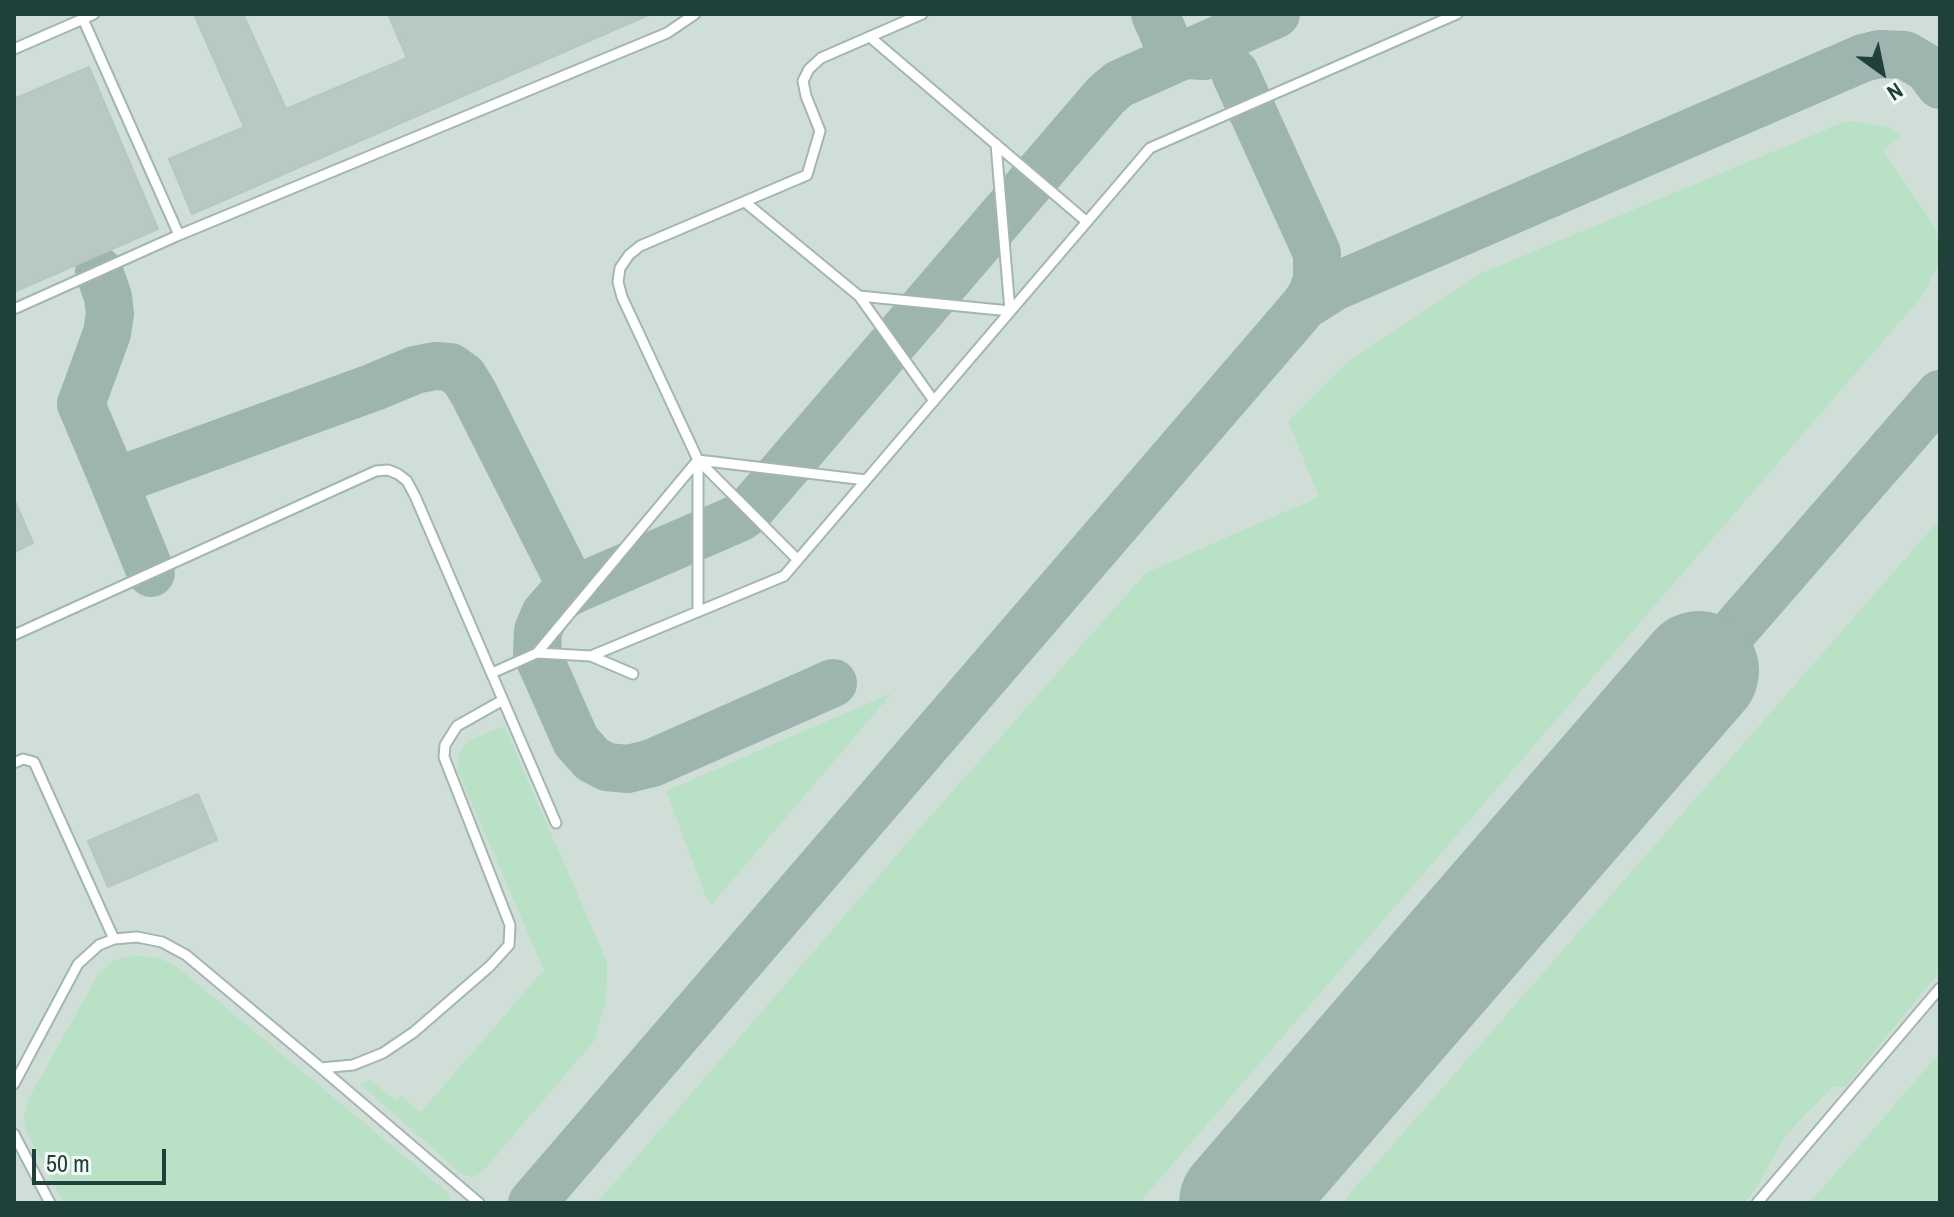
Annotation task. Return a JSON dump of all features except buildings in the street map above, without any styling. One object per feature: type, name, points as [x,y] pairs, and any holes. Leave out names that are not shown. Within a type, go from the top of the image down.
[{"type":"lane","points":[[14,49],[94,14]]},
{"type":"lane","points":[[14,309],[179,235],[667,33],[695,14]]},
{"type":"lane","points":[[798,560],[698,460],[622,297],[618,282],[620,268],[640,246],[807,175],[820,131],[803,81],[809,69],[821,58],[922,14]]},
{"type":"lane","points":[[591,656],[784,576],[1141,156],[1161,141],[1457,14]]},
{"type":"lane","points":[[83,19],[179,235]]},
{"type":"lane","points":[[870,37],[1087,222]]},
{"type":"lane","points":[[996,144],[1010,311]]},
{"type":"lane","points":[[745,202],[859,296],[934,401]]},
{"type":"lane","points":[[859,296],[1010,311]]},
{"type":"lane","points":[[698,460],[866,480]]},
{"type":"lane","points":[[698,460],[698,611]]},
{"type":"lane","points":[[492,673],[537,653],[698,460]]},
{"type":"lane","points":[[14,635],[376,471],[388,470],[407,481],[415,496],[556,823]]},
{"type":"lane","points":[[537,653],[591,656],[633,674]]},
{"type":"lane","points":[[321,1068],[353,1065],[383,1053],[425,1023],[490,966],[509,945],[510,925],[444,757],[445,745],[457,726],[503,700]]},
{"type":"lane","points":[[14,763],[23,759],[34,762],[114,939]]},
{"type":"lane","points":[[14,1084],[78,964],[99,945],[114,939],[137,937],[162,942],[186,955],[479,1203]]},
{"type":"lane","points":[[1757,1203],[1940,988]]},
{"type":"lane","points":[[14,1134],[50,1203]]},
{"type":"shaded area","points":[[14,14],[1940,14],[1940,1052],[1809,1203],[14,1203]]},
{"type":"green space","points":[[1853,121],[1887,127],[1901,136],[1882,150],[1940,239],[1938,265],[1922,296],[1139,1203],[597,1203],[928,819],[1146,573],[1319,497],[1288,421],[1347,362],[1482,273]]},
{"type":"green space","points":[[1940,519],[1940,971],[1845,1087],[1833,1086],[1786,1135],[1744,1203],[1342,1203]]},
{"type":"green space","points":[[892,693],[712,904],[707,899],[666,791]]},
{"type":"green space","points":[[504,726],[607,962],[607,981],[605,1004],[594,1041],[480,1174],[471,1177],[462,1174],[360,1084],[371,1080],[395,1101],[401,1096],[421,1112],[544,970],[458,771],[458,755],[469,740]]},
{"type":"green space","points":[[132,955],[158,958],[176,966],[448,1193],[451,1203],[64,1203],[26,1130],[24,1116],[29,1098],[98,975],[111,962]]},
{"type":"green space","points":[[1940,1052],[1940,1203],[1809,1203]]},
{"type":"taxiway","points":[[1155,14],[1174,58],[1204,56]]},
{"type":"taxiway","points":[[833,683],[652,763],[628,769],[607,767],[592,759],[576,741],[537,653],[538,631],[545,614],[558,599],[573,590],[749,511],[1106,95],[1119,84],[1276,14]]},
{"type":"taxiway","points":[[532,1203],[1304,306],[1334,287],[1863,58],[1879,54],[1905,55],[1927,68],[1940,85]]},
{"type":"taxiway","points":[[1235,73],[1317,253],[1317,279],[1304,306]]},
{"type":"taxiway","points":[[99,271],[110,314],[107,333],[81,404],[114,482]]},
{"type":"taxiway","points":[[151,573],[114,482],[415,370],[435,366],[450,367],[463,376],[473,392],[573,590]]},
{"type":"taxiway","points":[[1699,671],[1940,394]]},
{"type":"runway","points":[[1239,1203],[1699,671]]}]
